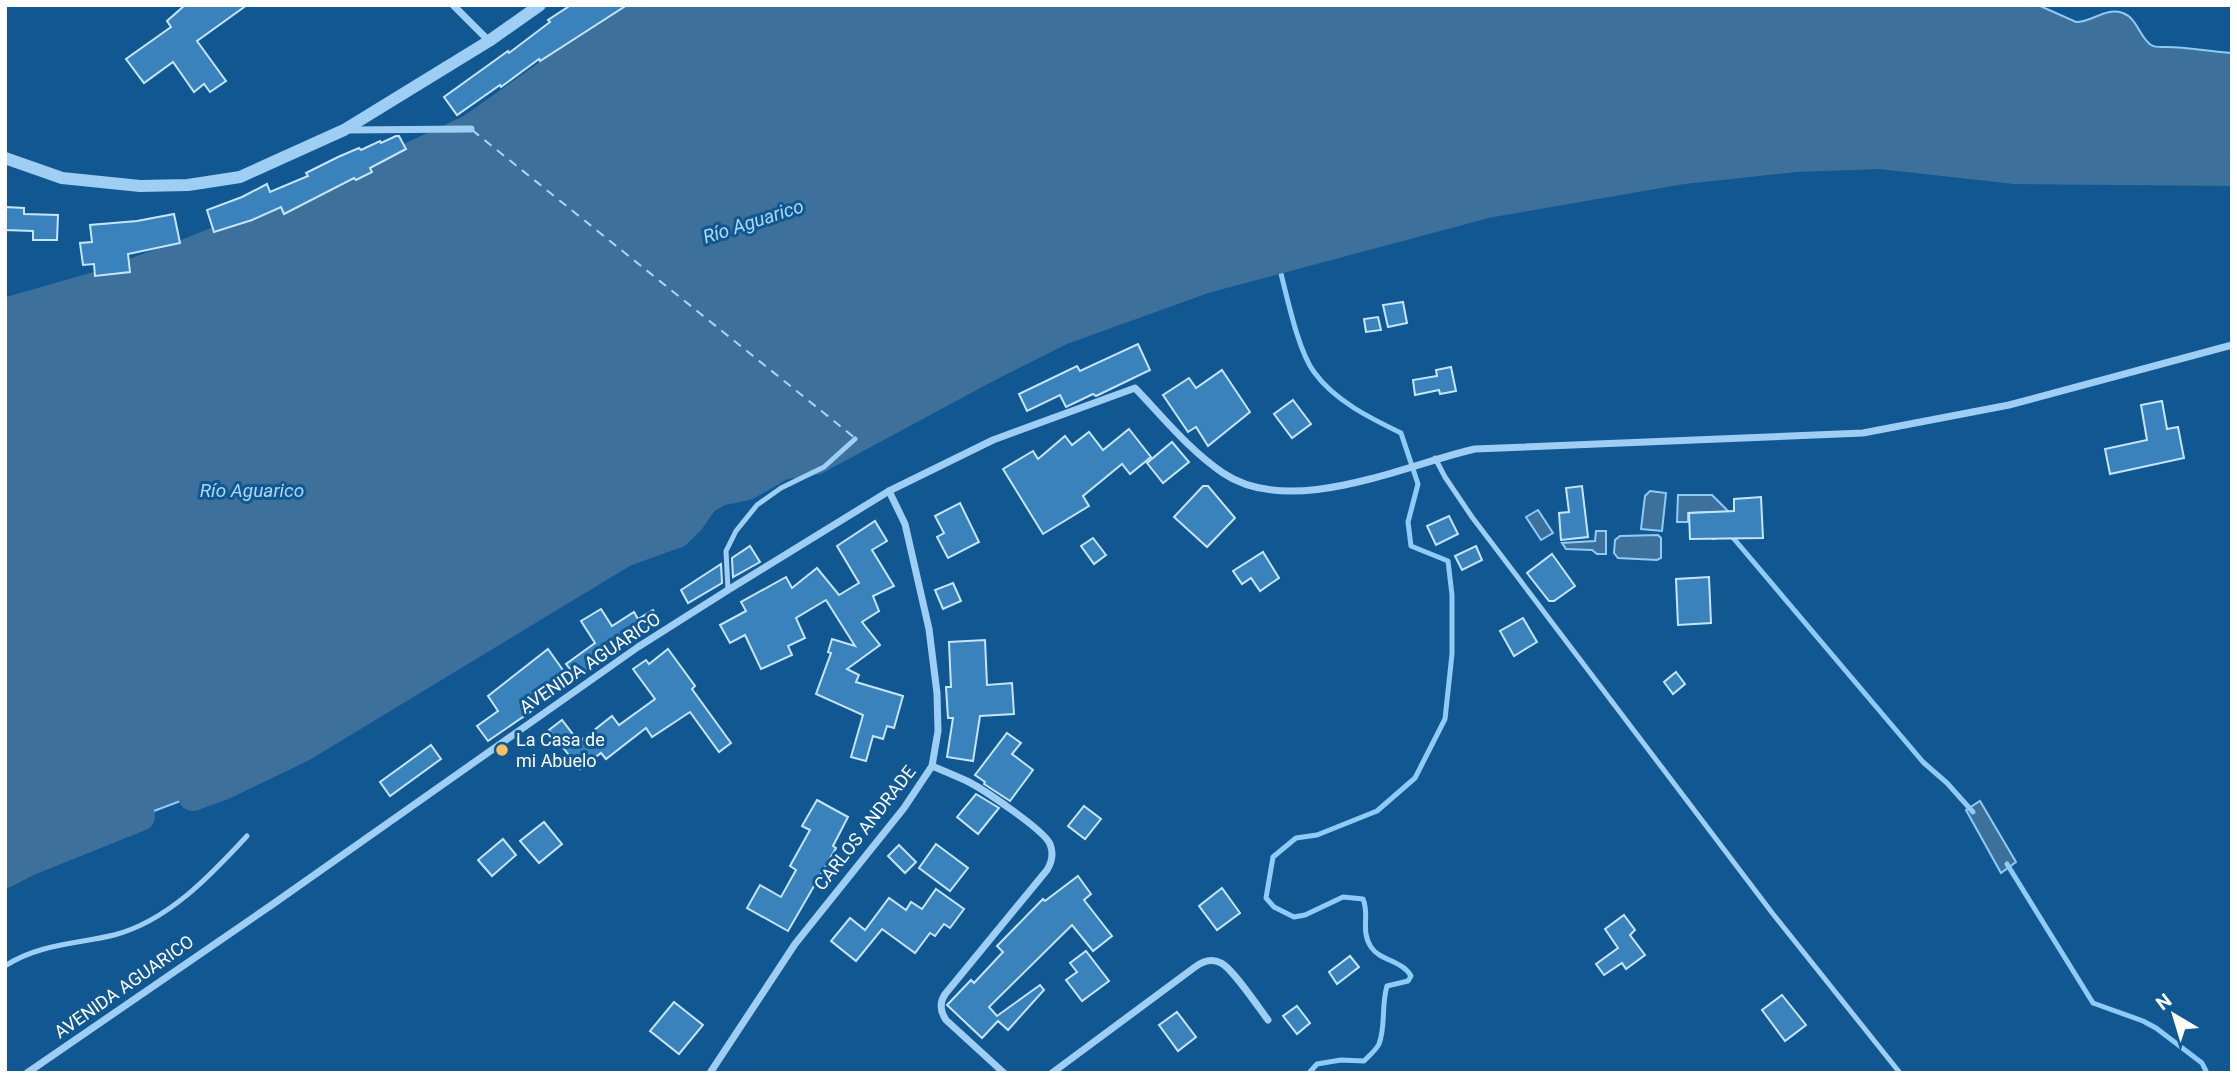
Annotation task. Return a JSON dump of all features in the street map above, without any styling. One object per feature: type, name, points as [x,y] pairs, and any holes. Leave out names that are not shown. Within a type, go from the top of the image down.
[{"type":"street","points":[[453,5],[489,41]]},
{"type":"street","points":[[5,158],[61,178],[140,186],[188,185],[240,177],[344,130],[489,41],[540,5]]},
{"type":"street","points":[[344,130],[471,129]]},
{"type":"street","points":[[1435,458],[1475,449],[1863,433],[2009,405],[2232,345]]},
{"type":"street","name":"AVENIDA AGUARICO","points":[[27,1073],[638,647],[888,491],[993,440],[1135,388],[1196,452],[1225,475],[1256,489],[1302,491],[1356,484],[1435,458]]},
{"type":"street","name":"CARLOS ANDRADE","points":[[710,1073],[795,944],[904,808],[932,766],[938,731],[937,693],[929,629],[905,524],[888,491]]},
{"type":"street","points":[[932,766],[968,782],[997,800],[1042,834],[1052,848],[1051,863],[1047,870],[941,1002],[941,1012],[946,1020],[1004,1073]]},
{"type":"street","points":[[1052,1073],[1195,967],[1207,961],[1214,960],[1226,965],[1268,1020]]},
{"type":"lane","points":[[729,590],[726,551],[736,531],[757,505],[781,488],[824,467],[855,439]]},
{"type":"lane","points":[[1435,458],[1472,517],[1773,914],[1900,1073]]},
{"type":"lane","points":[[5,965],[19,957],[60,944],[116,934],[157,916],[200,886],[247,836]]},
{"type":"water","name":"Río Aguarico","points":[[652,5],[2038,5],[2076,22],[2117,12],[2132,19],[2147,42],[2153,46],[2232,53],[2232,171],[2016,169],[1881,154],[1795,157],[1683,169],[1487,203],[1206,278],[1059,331],[815,460],[782,465],[747,485],[719,491],[704,500],[677,533],[623,552],[302,747],[223,785],[114,826],[5,873],[5,313],[96,287],[189,253],[304,207],[471,129],[630,17]]},
{"type":"water","points":[[1650,491],[1666,493],[1662,531],[1641,529],[1645,496]]},
{"type":"water","points":[[1678,495],[1712,495],[1732,515],[1734,535],[1713,539],[1711,512],[1688,513],[1688,522],[1677,522]]},
{"type":"water","points":[[1538,510],[1553,533],[1541,540],[1526,517]]},
{"type":"water","points":[[1596,531],[1606,531],[1606,554],[1597,554],[1592,550],[1566,549],[1562,543],[1595,541]]},
{"type":"water","points":[[1658,535],[1661,538],[1661,558],[1657,560],[1618,558],[1614,553],[1615,540],[1620,536]]},
{"type":"water","points":[[1980,801],[2016,862],[2001,873],[1966,810]]},
{"type":"building","points":[[185,5],[247,5],[197,41],[226,81],[210,92],[204,84],[194,92],[173,62],[144,83],[126,59],[171,27],[167,21]]},
{"type":"building","points":[[571,5],[627,5],[540,61],[539,59],[457,115],[444,97],[508,51],[509,53],[550,22],[548,20]]},
{"type":"building","points":[[399,136],[406,149],[370,168],[372,172],[356,180],[354,178],[284,214],[281,207],[214,232],[207,210],[267,184],[270,192],[308,176],[306,173],[338,157]]},
{"type":"building","points":[[5,207],[24,208],[24,214],[58,215],[57,240],[33,240],[33,231],[5,230]]},
{"type":"building","points":[[174,214],[180,243],[128,254],[130,272],[95,276],[94,264],[83,265],[80,243],[92,242],[90,225],[137,221]]},
{"type":"building","points":[[1403,302],[1407,323],[1388,327],[1383,305]]},
{"type":"building","points":[[1378,317],[1381,330],[1366,332],[1364,319]]},
{"type":"building","points":[[1138,344],[1150,370],[1066,407],[1060,395],[1027,411],[1019,394],[1077,366],[1080,371]]},
{"type":"building","points":[[1451,367],[1456,391],[1440,394],[1439,390],[1415,395],[1413,380],[1437,376],[1436,370]]},
{"type":"building","points":[[1222,370],[1250,412],[1208,446],[1196,427],[1188,432],[1163,395],[1189,378],[1196,388]]},
{"type":"building","points":[[1293,400],[1311,424],[1292,438],[1274,414]]},
{"type":"building","points":[[2162,401],[2167,429],[2178,427],[2184,458],[2110,474],[2105,449],[2147,440],[2141,405]]},
{"type":"building","points":[[1129,429],[1151,457],[1130,474],[1122,464],[1083,496],[1089,506],[1043,534],[1003,469],[1033,451],[1038,459],[1065,436],[1072,445],[1089,432],[1103,450]]},
{"type":"building","points":[[1172,442],[1189,462],[1163,483],[1147,463]]},
{"type":"building","points":[[1203,486],[1208,486],[1235,518],[1207,547],[1174,517]]},
{"type":"building","points":[[1582,486],[1588,537],[1561,540],[1559,513],[1569,512],[1566,488]]},
{"type":"building","points":[[1761,497],[1763,538],[1690,539],[1689,513],[1734,511],[1734,499]]},
{"type":"building","points":[[960,503],[979,542],[948,558],[937,537],[944,533],[935,516]]},
{"type":"building","points":[[1449,516],[1458,534],[1436,545],[1427,526]]},
{"type":"building","points":[[875,521],[887,541],[872,550],[894,586],[873,596],[879,611],[862,622],[880,645],[847,669],[859,675],[856,682],[903,696],[894,728],[887,726],[883,739],[873,736],[866,761],[851,757],[863,715],[816,694],[831,653],[828,652],[832,639],[855,646],[826,600],[796,618],[805,638],[788,646],[792,655],[761,669],[745,635],[730,643],[720,625],[746,611],[741,602],[786,577],[792,588],[817,568],[839,595],[859,583],[837,546]]},
{"type":"building","points":[[1093,538],[1106,555],[1094,564],[1081,546]]},
{"type":"building","points":[[750,546],[760,562],[733,577],[732,558]]},
{"type":"building","points":[[1476,546],[1482,560],[1462,570],[1455,556]]},
{"type":"building","points":[[1263,552],[1279,578],[1260,591],[1251,578],[1242,584],[1233,571]]},
{"type":"building","points":[[1552,554],[1575,586],[1554,601],[1549,601],[1527,573]]},
{"type":"building","points":[[721,564],[722,583],[688,603],[681,590]]},
{"type":"building","points":[[1709,577],[1711,623],[1678,625],[1676,579]]},
{"type":"building","points":[[953,583],[961,601],[943,609],[935,590]]},
{"type":"building","points":[[601,609],[612,626],[634,612],[638,619],[653,610],[660,621],[604,655],[606,657],[577,678],[566,664],[595,643],[581,621]]},
{"type":"building","points":[[1523,618],[1537,642],[1514,656],[1500,631]]},
{"type":"building","points":[[985,640],[987,685],[1012,683],[1014,714],[980,716],[973,761],[947,757],[953,718],[948,718],[946,687],[951,687],[949,642]]},
{"type":"building","points":[[548,649],[565,673],[526,701],[533,710],[488,741],[477,726],[498,711],[488,696]]},
{"type":"building","points":[[668,649],[695,686],[692,689],[731,743],[719,752],[690,712],[652,737],[646,728],[606,759],[601,753],[580,769],[549,730],[562,720],[579,742],[612,716],[619,725],[655,699],[633,669],[646,660],[649,664]]},
{"type":"building","points":[[1676,672],[1685,684],[1673,694],[1664,682]]},
{"type":"building","points":[[1007,733],[1021,743],[1012,754],[1033,770],[1010,801],[975,775]]},
{"type":"building","points":[[431,745],[441,759],[390,796],[380,782]]},
{"type":"building","points":[[976,794],[999,808],[978,834],[957,817]]},
{"type":"building","points":[[817,800],[848,817],[833,846],[836,848],[788,931],[747,908],[760,885],[781,897],[796,870],[790,866],[810,830],[802,826]]},
{"type":"building","points":[[1084,806],[1101,819],[1085,839],[1068,826]]},
{"type":"building","points":[[544,822],[562,844],[539,863],[520,841]]},
{"type":"building","points":[[503,839],[516,855],[492,876],[478,860]]},
{"type":"building","points":[[936,844],[968,868],[950,891],[919,868]]},
{"type":"building","points":[[899,845],[916,862],[905,873],[888,856]]},
{"type":"building","points":[[1078,876],[1091,894],[1084,900],[1112,936],[1093,951],[1072,925],[989,1007],[997,1016],[1040,985],[1044,990],[1008,1030],[998,1021],[982,1038],[947,1005],[971,980],[974,983],[1003,952],[997,946],[1043,899],[1045,901]]},
{"type":"building","points":[[1222,888],[1240,913],[1217,930],[1199,906]]},
{"type":"building","points":[[936,889],[964,909],[950,928],[944,924],[935,936],[930,933],[915,953],[882,929],[856,961],[831,941],[850,918],[865,930],[889,898],[906,910],[911,902],[922,909]]},
{"type":"building","points":[[1624,915],[1635,930],[1630,935],[1645,955],[1626,969],[1622,963],[1604,975],[1596,964],[1618,948],[1605,929]]},
{"type":"building","points":[[1086,951],[1109,981],[1082,1001],[1066,980],[1077,972],[1070,963]]},
{"type":"building","points":[[1350,956],[1359,967],[1337,984],[1329,972]]},
{"type":"building","points":[[1782,995],[1806,1025],[1785,1041],[1762,1010]]},
{"type":"building","points":[[674,1002],[703,1025],[679,1054],[650,1031]]},
{"type":"building","points":[[1297,1006],[1310,1023],[1297,1034],[1283,1016]]},
{"type":"building","points":[[1177,1012],[1196,1037],[1178,1051],[1159,1025]]},
{"type":"waterway","points":[[5,313],[96,287],[189,253],[304,207],[471,129],[630,17],[652,5]]},
{"type":"waterway","points":[[193,796],[223,785],[302,747],[624,552],[677,533],[704,500],[719,491],[747,485],[782,465],[815,460],[1059,331],[1206,278],[1487,203],[1683,169],[1795,157],[1881,154],[2016,169],[2232,171]]},
{"type":"waterway","points":[[1276,255],[1296,332],[1314,372],[1343,400],[1365,415],[1401,433],[1418,484],[1408,522],[1411,546],[1448,561],[1452,595],[1452,654],[1445,719],[1415,778],[1377,811],[1317,835],[1296,838],[1273,857],[1266,898],[1274,907],[1294,917],[1305,915],[1343,897],[1363,899],[1366,935],[1371,947],[1411,976],[1408,981],[1387,986],[1381,1037],[1378,1046],[1364,1061],[1341,1060],[1317,1064],[1309,1073]]},
{"type":"waterway","points":[[1729,533],[1923,762],[1947,783],[1973,812]]},
{"type":"waterway","points":[[5,873],[28,861],[140,816]]},
{"type":"waterway","points":[[2007,864],[2093,1003],[2156,1028],[2202,1063],[2207,1073]]},
{"type":"ferry route","points":[[472,130],[855,438]]},
{"type":"place","name":"La Casa de mi Abuelo","points":[[502,750]]}]
